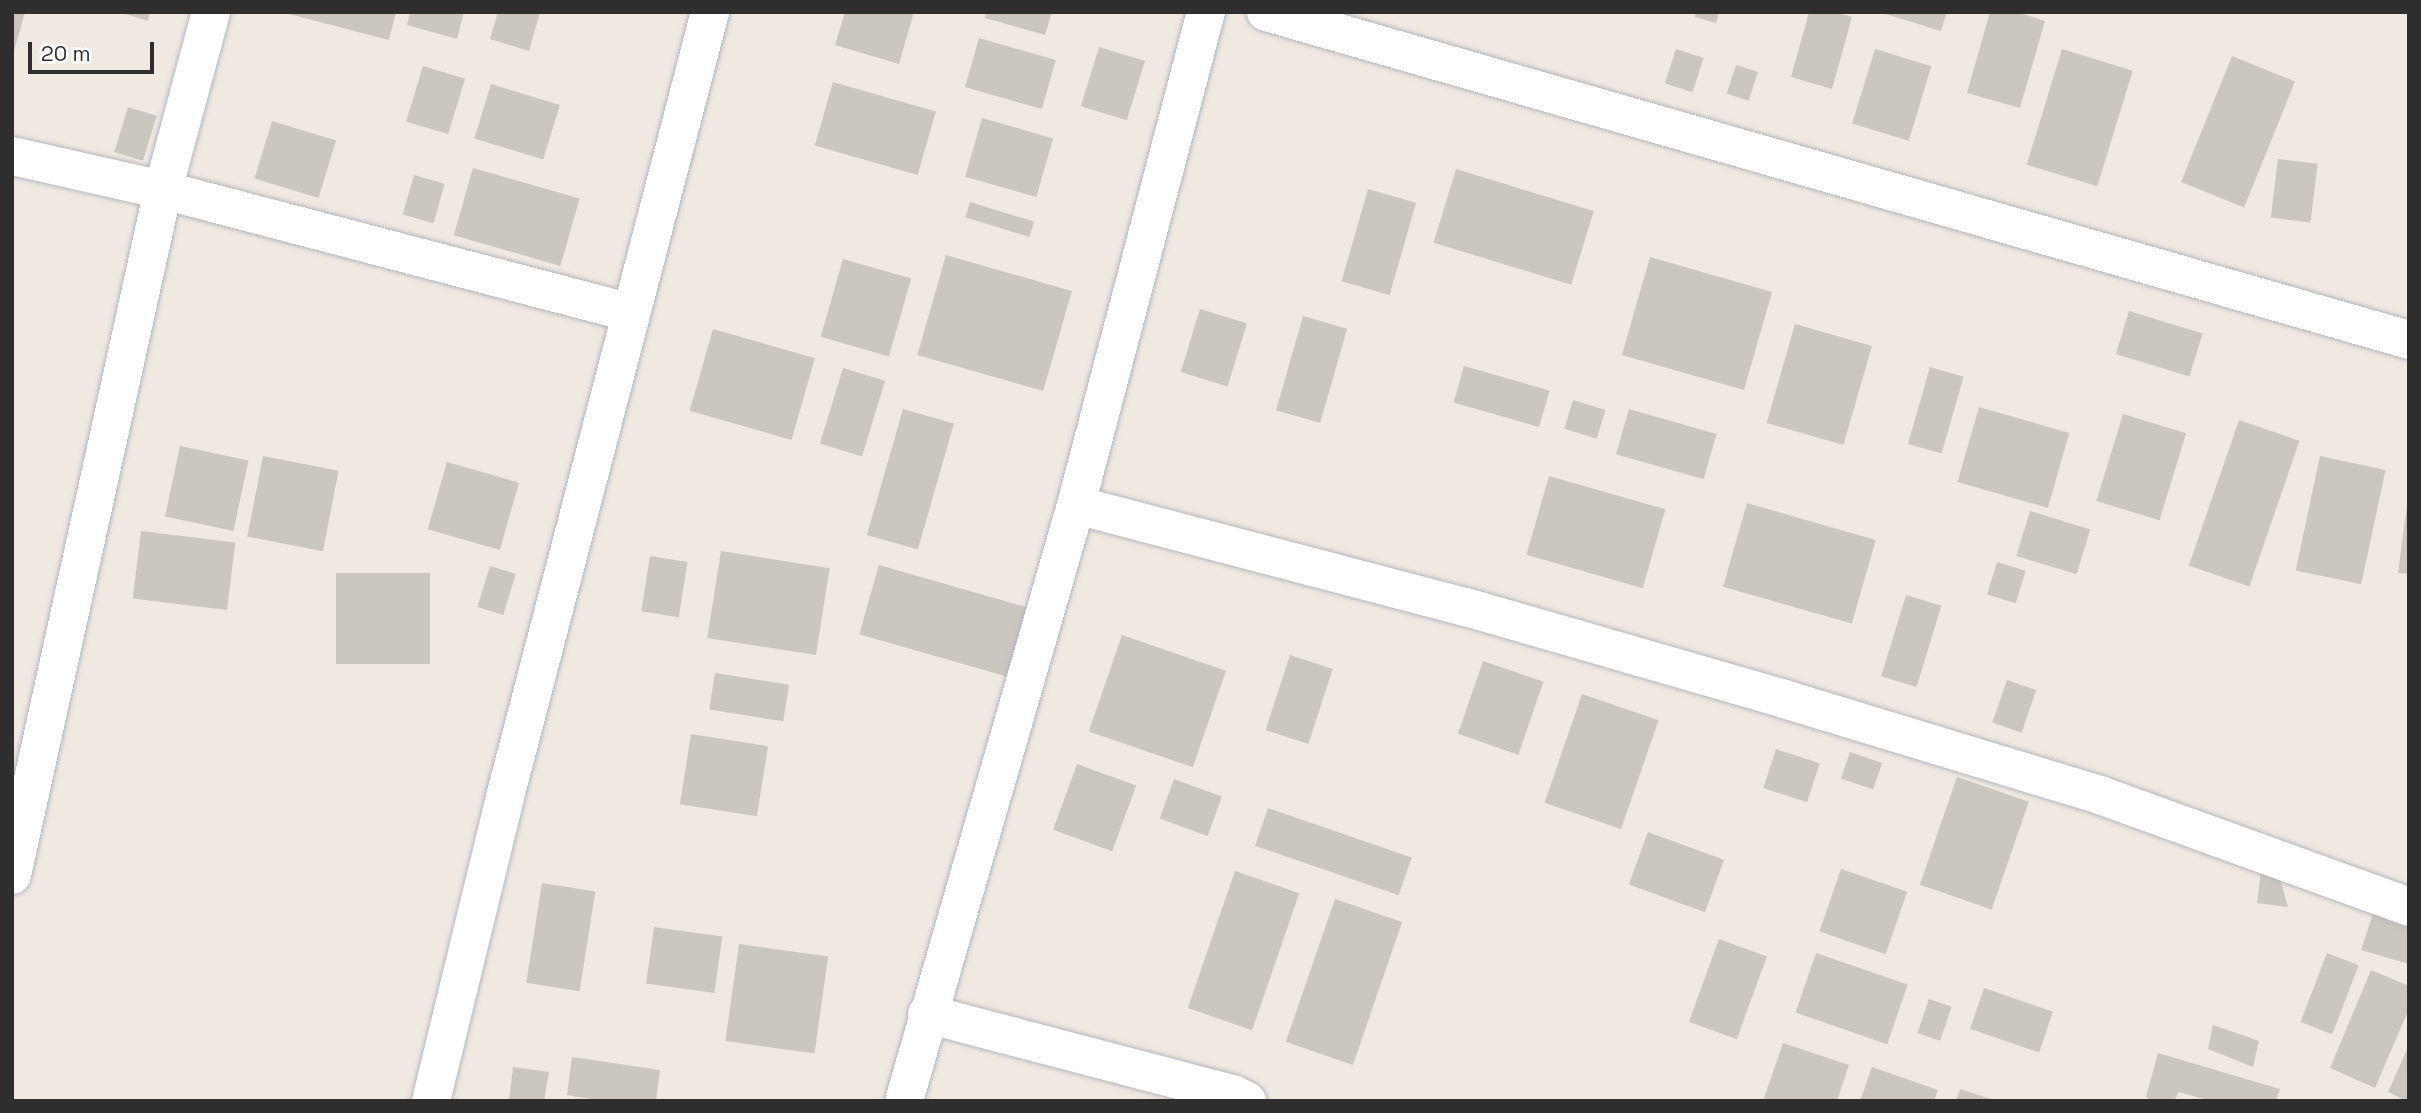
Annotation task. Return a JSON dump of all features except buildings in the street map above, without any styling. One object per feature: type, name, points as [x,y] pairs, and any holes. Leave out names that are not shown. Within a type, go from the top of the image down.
[{"type":"street","points":[[12,875],[163,190],[211,12]]},
{"type":"street","points":[[431,1101],[505,797],[710,12]]},
{"type":"street","points":[[904,1101],[1076,505],[1206,12]]},
{"type":"street","points":[[1266,12],[2409,340]]},
{"type":"street","points":[[12,156],[163,190],[631,313]]},
{"type":"street","points":[[1076,505],[1466,607],[1781,698],[2100,795],[2409,907]]},
{"type":"street","points":[[927,1014],[1233,1094],[1247,1101]]}]
